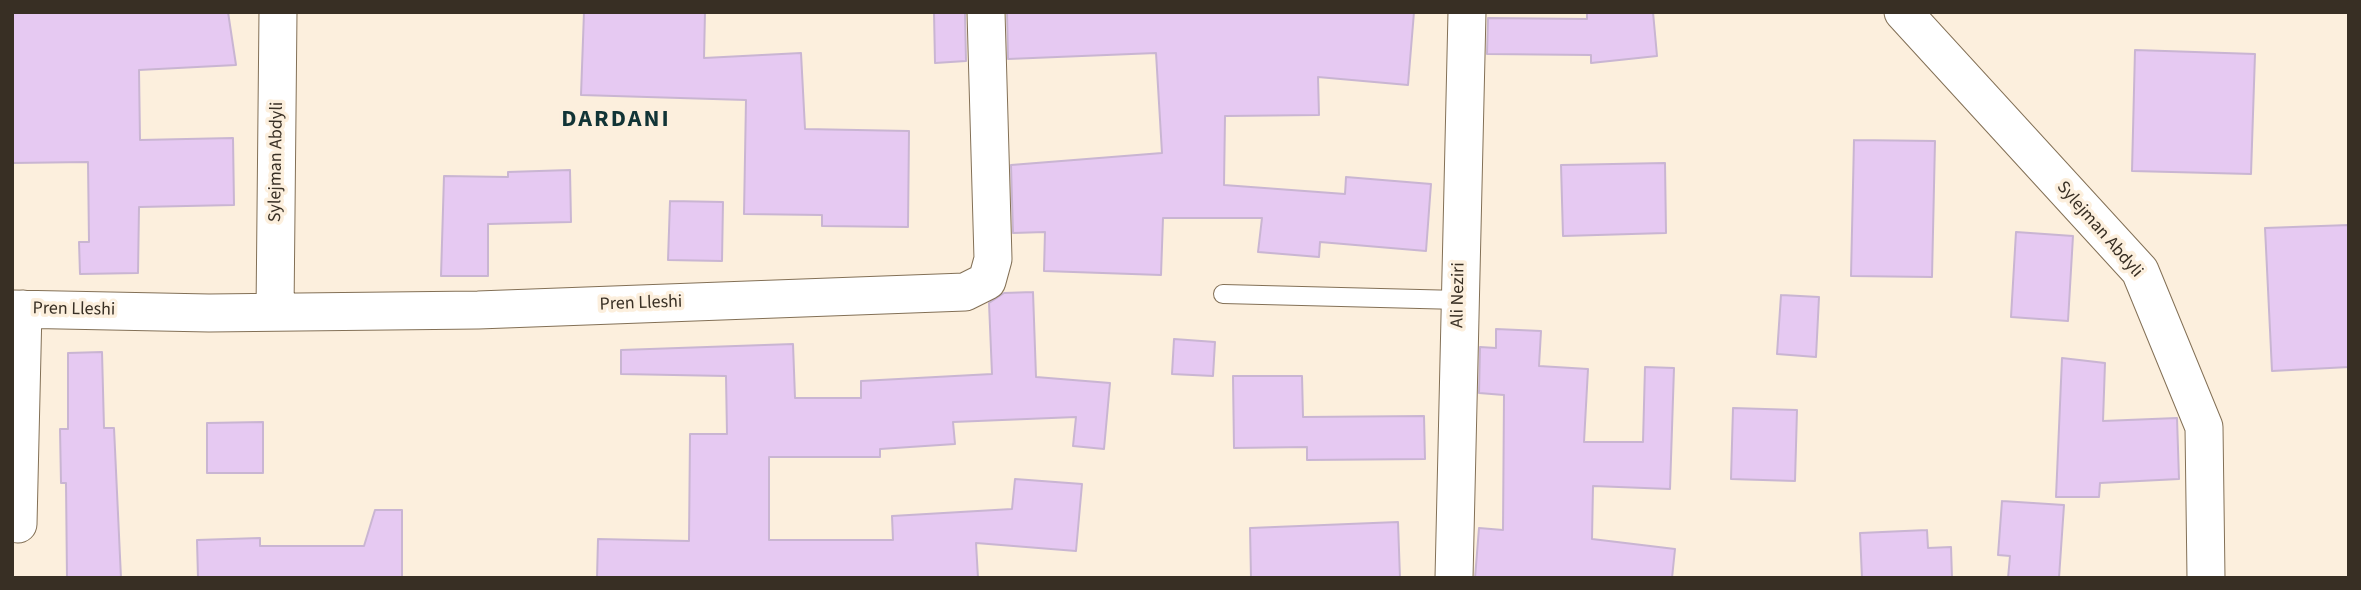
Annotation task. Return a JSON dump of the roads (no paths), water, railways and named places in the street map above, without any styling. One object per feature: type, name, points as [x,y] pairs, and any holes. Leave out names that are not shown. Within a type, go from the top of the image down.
[{"type":"street","name":"Sylejman Abdyli","points":[[275,312],[278,12]]},
{"type":"street","name":"Pren Lleshi","points":[[18,524],[17,309],[275,312],[478,310],[965,292],[987,281],[993,259],[986,12]]},
{"type":"street","name":"Ali Neziri","points":[[1454,578],[1467,12]]},
{"type":"street","name":"Sylejman Abdyli","points":[[1903,12],[2140,271],[2204,427],[2206,578]]},
{"type":"lane","points":[[1223,294],[1459,300]]},
{"type":"district","name":"DARDANI","points":[[616,121]]}]
